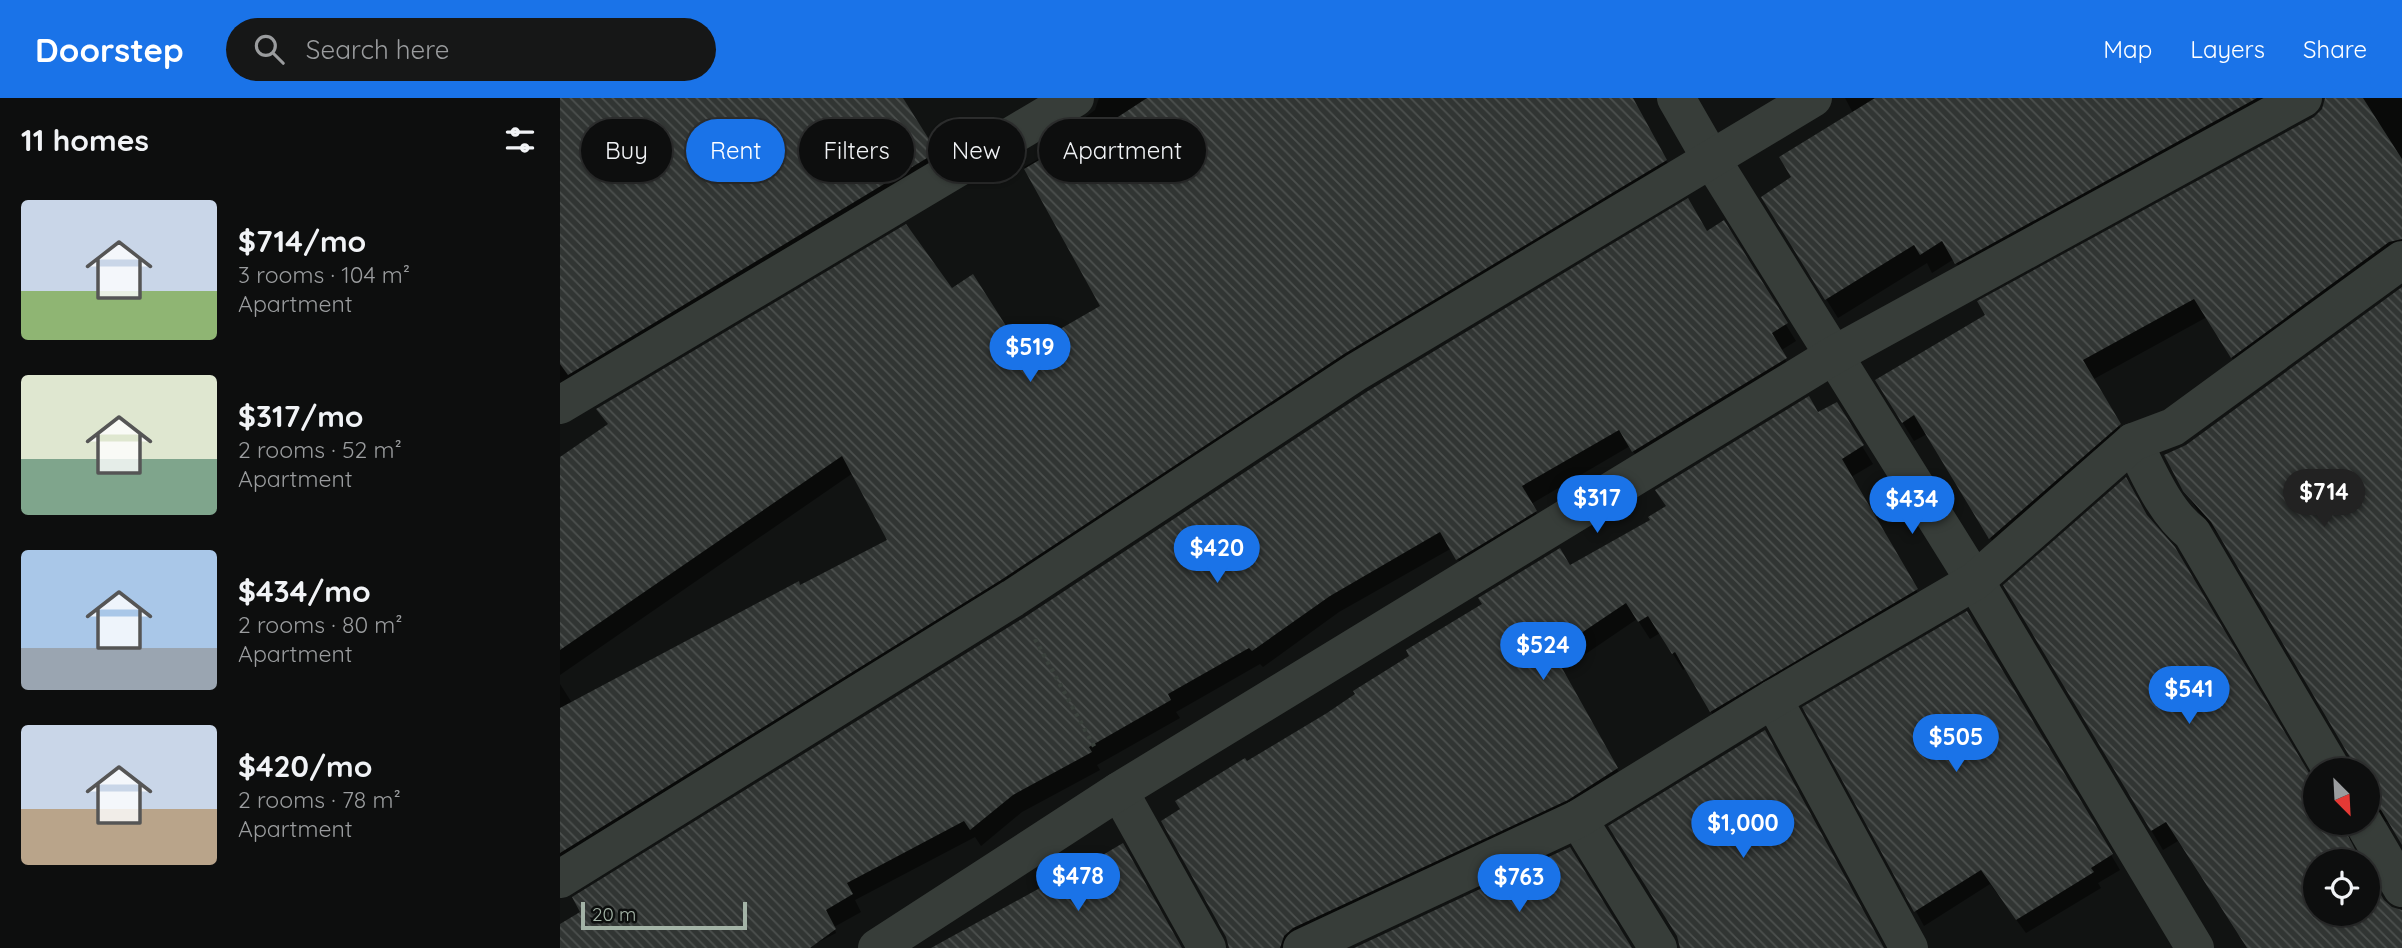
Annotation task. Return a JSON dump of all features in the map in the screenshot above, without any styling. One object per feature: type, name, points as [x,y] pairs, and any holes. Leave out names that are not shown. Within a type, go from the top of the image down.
[{"type":"street","points":[[560,405],[1075,98]]},
{"type":"street","points":[[1676,98],[1710,158],[1975,581],[2195,948]]},
{"type":"street","points":[[560,879],[1013,598],[1356,372],[1813,98]]},
{"type":"street","points":[[877,948],[1119,791],[1834,355],[2303,98]]},
{"type":"street","points":[[1302,948],[1578,818],[1773,699],[1975,581],[2133,442],[2173,427],[2402,260]]},
{"type":"street","points":[[2133,442],[2162,498],[2181,525],[2192,533],[2325,758]]},
{"type":"street","points":[[1773,699],[1909,948]]},
{"type":"street","points":[[1119,791],[1207,948]]},
{"type":"street","points":[[1578,818],[1658,948]]},
{"type":"street","points":[[2371,835],[2402,888]]},
{"type":"path","points":[[1013,598],[1119,791]]},
{"type":"building","points":[[560,98],[903,98],[928,138],[928,157],[914,166],[914,119],[799,119],[799,182],[887,182],[568,375],[560,364]]},
{"type":"building","points":[[1147,98],[1633,98],[1667,160],[1344,354],[1001,580],[560,853],[560,708],[799,581],[800,585],[887,540],[842,456],[560,650],[560,457],[608,424],[596,409],[906,224],[952,288],[973,274],[1022,351],[1100,306],[1025,168],[1039,160],[1039,182],[1206,182],[1206,119],[1115,119]]},
{"type":"building","points":[[1875,98],[2257,98],[1955,264],[1942,241],[1920,255],[1914,245],[1825,300],[1761,197],[1791,177],[1779,157]]},
{"type":"building","points":[[2325,98],[2363,98],[2402,159],[2402,239],[2389,242],[2231,358],[2194,299],[2083,360],[2121,424],[1989,539],[1914,415],[1902,423],[1875,380],[1985,315],[1977,301],[2314,117],[2322,109]]},
{"type":"building","points":[[1688,198],[1707,231],[1724,220],[1788,323],[1772,333],[1787,358],[1632,452],[1619,430],[1522,486],[1537,511],[1456,560],[1440,532],[1330,596],[1252,651],[1249,648],[1168,694],[1171,700],[1089,747],[1092,752],[1013,795],[970,830],[964,821],[847,883],[853,894],[826,910],[836,929],[810,948],[560,948],[560,924],[580,912],[572,897],[1025,617],[1368,391]]},
{"type":"building","points":[[2402,287],[2402,845],[2380,809],[2380,758],[2350,758],[2211,522],[2183,491],[2164,455],[2186,445]]},
{"type":"building","points":[[1809,396],[1818,412],[1837,402],[1864,445],[1842,459],[1918,589],[1710,712],[1675,652],[1672,654],[1648,616],[1638,622],[1626,603],[1553,652],[1618,768],[1568,800],[1293,928],[1284,936],[1280,948],[1229,948],[1226,937],[1161,821],[1180,809],[1175,801],[1245,758],[1247,761],[1327,713],[1355,694],[1353,691],[1409,656],[1406,650],[1482,604],[1478,598],[1560,548],[1570,565],[1650,520],[1648,517],[1666,506],[1655,490]]},
{"type":"building","points":[[2126,477],[2147,515],[2175,547],[2303,763],[2303,835],[2348,835],[2355,849],[2303,849],[2303,926],[2380,926],[2380,893],[2392,907],[2402,910],[2402,948],[2247,948],[2166,822],[2151,831],[2003,585]]},
{"type":"building","points":[[1967,611],[2113,854],[2091,868],[2094,872],[2016,920],[1981,870],[1914,912],[1802,707]]},
{"type":"building","points":[[1765,730],[1884,948],[1680,948],[1677,936],[1608,826]]},
{"type":"building","points":[[1123,843],[1182,948],[931,948],[1058,878],[1059,881]]},
{"type":"building","points":[[1570,847],[1632,948],[1354,948]]}]
